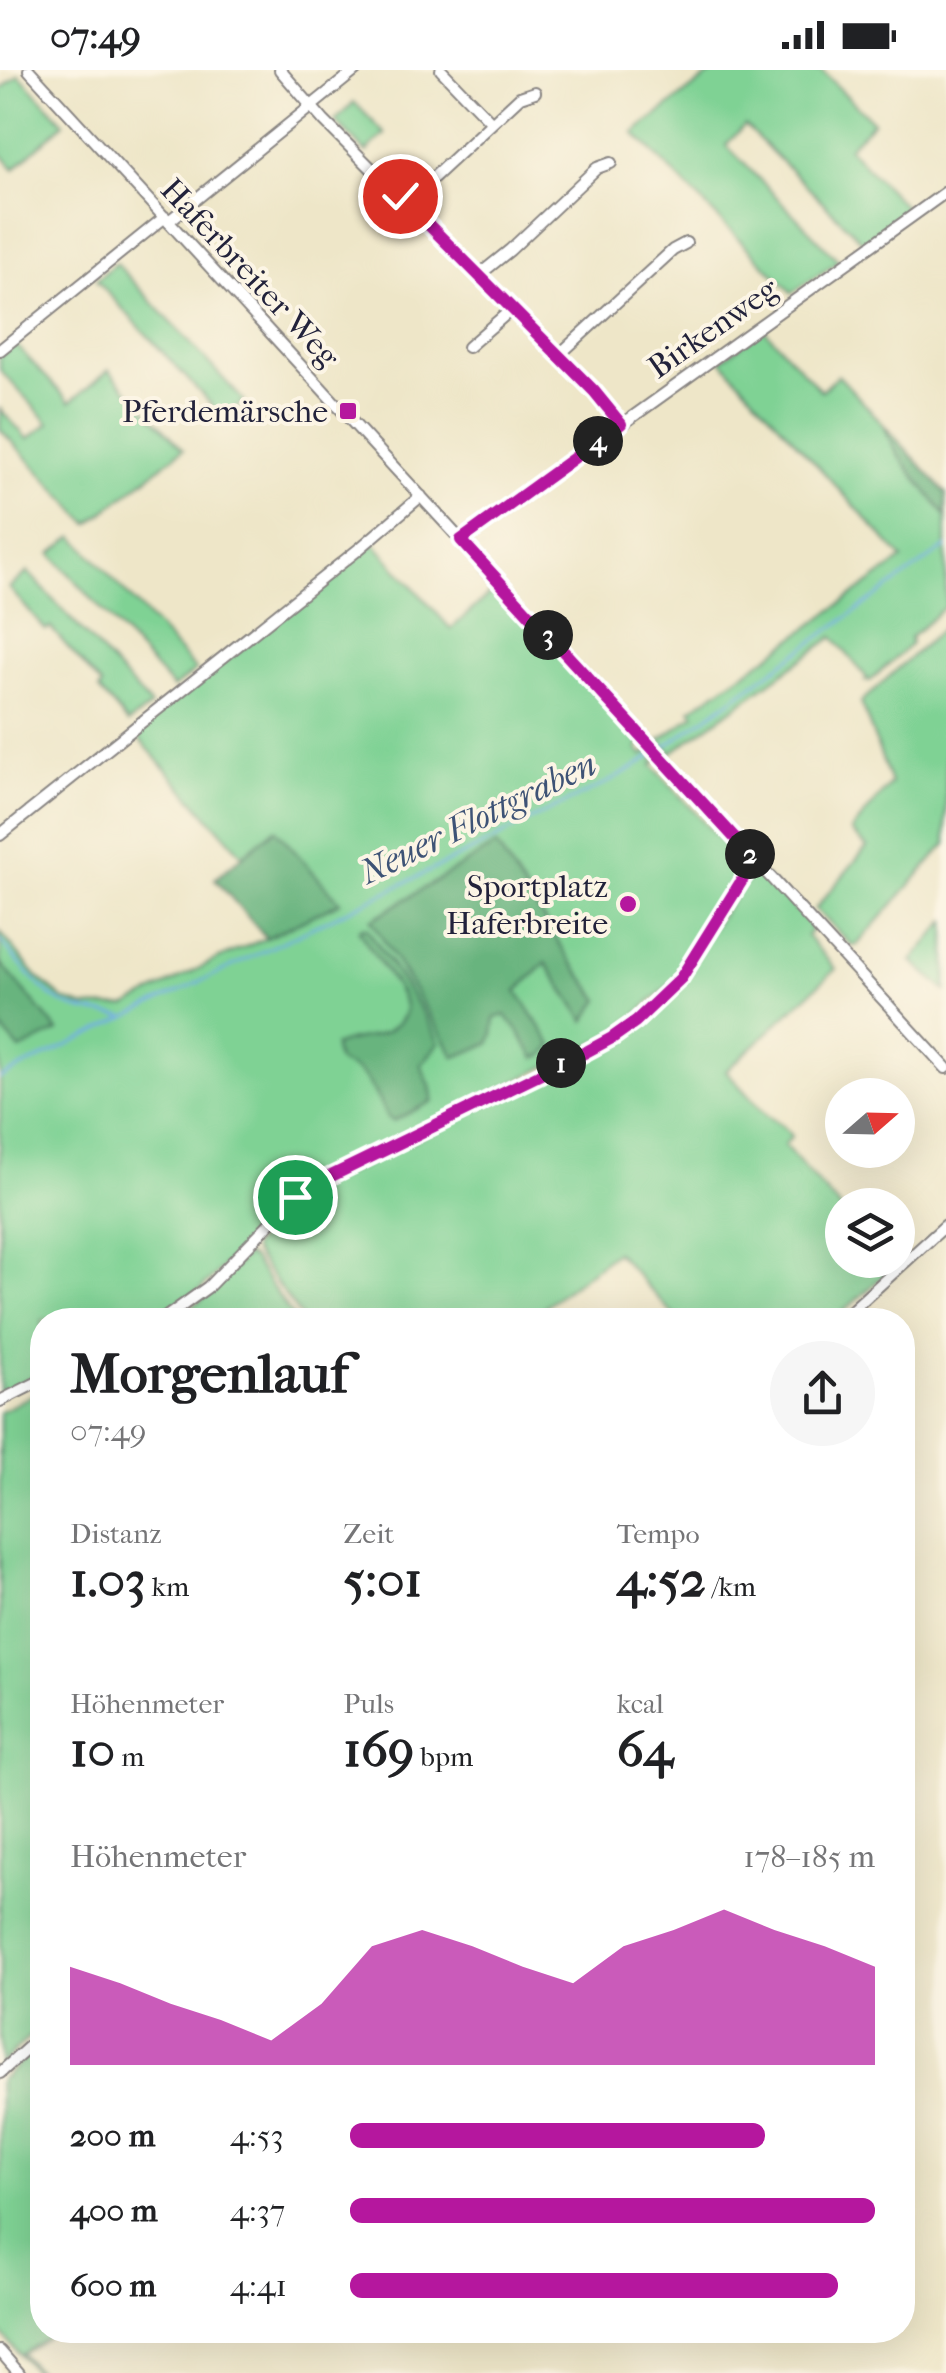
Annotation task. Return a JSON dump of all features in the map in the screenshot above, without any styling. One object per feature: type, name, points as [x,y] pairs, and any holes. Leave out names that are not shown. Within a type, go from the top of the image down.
[{"type":"street","name":"Haferbreiter Weg","points":[[29,70],[946,1068]]},
{"type":"street","points":[[280,70],[311,106],[599,396],[621,424]]},
{"type":"street","points":[[0,350],[356,70]]},
{"type":"street","points":[[441,70],[492,123]]},
{"type":"street","points":[[407,202],[520,97],[536,92]]},
{"type":"street","points":[[479,275],[597,168],[610,164]]},
{"type":"street","name":"Birkenweg","points":[[461,540],[946,192]]},
{"type":"street","points":[[559,355],[686,243]]},
{"type":"street","points":[[468,347],[512,309]]},
{"type":"street","points":[[0,835],[421,496]]},
{"type":"street","points":[[179,1308],[208,1287],[308,1188],[624,1030],[681,978],[757,862]]},
{"type":"street","points":[[854,1308],[946,1225]]},
{"type":"street","points":[[0,1401],[30,1386]]},
{"type":"street","points":[[0,2074],[30,2046]]},
{"type":"street","points":[[0,2351],[19,2373]]},
{"type":"green space","points":[[716,70],[821,70],[873,122],[848,148],[909,211],[864,243],[745,125],[726,145],[839,261],[792,293],[634,133]]},
{"type":"green space","points":[[19,75],[64,123],[14,169],[0,153],[0,90]]},
{"type":"green space","points":[[354,102],[385,134],[366,152],[335,121]]},
{"type":"green space","points":[[116,263],[244,401],[223,417],[96,280]]},
{"type":"green space","points":[[764,329],[821,391],[838,375],[882,423],[946,516],[946,606],[870,681],[865,681],[867,678],[833,637],[671,753],[660,740],[695,714],[691,709],[903,559],[721,360]]},
{"type":"green space","points":[[15,344],[70,402],[109,370],[183,449],[89,524],[0,429],[0,409],[28,439],[49,423],[0,370],[0,356]]},
{"type":"green space","points":[[882,423],[946,493],[946,516],[898,455]]},
{"type":"green space","points":[[74,536],[196,670],[173,688],[51,554]]},
{"type":"green space","points":[[374,543],[451,629],[492,592],[479,576],[485,572],[640,742],[638,750],[643,755],[648,751],[656,762],[652,765],[745,867],[673,982],[617,1032],[310,1182],[200,1290],[169,1308],[30,1308],[30,1378],[0,1393],[0,932],[37,977],[64,1000],[85,1007],[127,1006],[339,902],[275,829],[243,856],[134,733]]},
{"type":"green space","points":[[28,572],[151,706],[128,723],[99,690],[102,686],[50,627],[46,630],[9,588]]},
{"type":"green space","points":[[946,625],[946,844],[852,946],[815,909],[867,847],[851,831],[891,783],[861,702]]},
{"type":"green space","points":[[275,829],[340,902],[266,938],[215,879]]},
{"type":"green space","points":[[496,845],[600,1000],[585,1021],[546,963],[517,991],[553,1046],[535,1058],[505,1015],[495,1018],[489,1044],[455,1057],[371,920]]},
{"type":"green space","points":[[751,876],[765,876],[809,924],[811,931],[807,936],[836,969],[726,1071],[766,1115],[792,1136],[784,1145],[825,1191],[825,1278],[881,1278],[847,1308],[667,1308],[616,1252],[547,1308],[294,1308],[253,1246],[298,1198],[618,1039],[657,1006]]},
{"type":"green space","points":[[946,921],[946,991],[912,961]]},
{"type":"green space","points":[[367,928],[439,1043],[421,1065],[433,1101],[393,1121],[365,1079],[340,1063],[335,1054],[334,1046],[340,1043],[390,1029],[405,1010],[403,999],[359,931]]},
{"type":"green space","points":[[0,962],[58,1031],[20,1050],[0,1027]]},
{"type":"green space","points":[[246,1255],[253,1259],[287,1308],[189,1308]]},
{"type":"green space","points":[[30,1396],[30,2037],[0,2064],[0,1412]]},
{"type":"green space","points":[[30,2053],[30,2343],[38,2343],[22,2354],[39,2373],[0,2332],[0,2080]]},
{"type":"waterway","name":"Neuer Flottgraben","points":[[659,751],[946,547]]},
{"type":"waterway","name":"Neuer Flottgraben","points":[[0,1078],[496,839],[652,755]]},
{"type":"waterway","points":[[0,940],[31,977],[59,1001],[83,1010],[125,1017]]},
{"type":"place","name":"Pferdemärsche","points":[[348,411]]},
{"type":"place","name":"Sportplatz Haferbreite","points":[[628,904]]},
{"type":"route","points":[[295,1197],[624,1030],[681,978],[757,862],[461,540],[621,424],[594,391],[400,196]]}]
